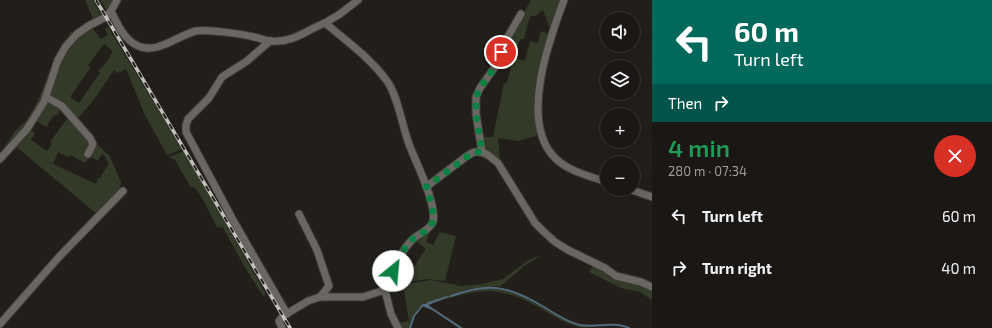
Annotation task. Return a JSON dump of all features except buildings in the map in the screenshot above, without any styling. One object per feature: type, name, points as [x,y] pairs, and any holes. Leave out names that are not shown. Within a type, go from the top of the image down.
[{"type":"street","points":[[0,159],[27,129],[46,97],[58,60],[66,46],[77,34],[106,17],[117,0]]},
{"type":"street","points":[[111,11],[119,28],[136,45],[156,47],[184,35],[198,31],[236,34],[270,41],[294,39],[340,14],[358,0]]},
{"type":"street","points":[[564,0],[555,25],[538,88],[539,127],[545,145],[555,158],[562,164],[580,173],[600,180]]},
{"type":"street","points":[[482,152],[476,114],[476,97],[480,88],[497,64],[506,40],[521,14]]},
{"type":"street","points":[[325,23],[368,59],[388,83],[393,92],[408,144],[426,187],[433,212],[432,223],[428,228],[412,240],[404,251],[385,290],[391,314],[398,328]]},
{"type":"street","points":[[270,41],[247,61],[222,77],[209,98],[191,115],[186,125],[186,132],[260,270],[287,314]]},
{"type":"street","points":[[46,97],[62,106],[90,138],[93,144],[88,154]]},
{"type":"street","points":[[426,187],[474,152],[482,152],[498,163],[542,231],[556,242],[616,276],[641,282],[652,287]]},
{"type":"street","points":[[2,325],[58,258],[123,191]]},
{"type":"street","points":[[640,193],[652,197]]},
{"type":"street","points":[[299,214],[317,250],[329,286],[320,297]]},
{"type":"street","points":[[282,328],[279,321],[283,316],[308,301],[320,297],[364,296],[385,290]]},
{"type":"green space","points":[[85,0],[93,0],[101,14],[93,19]]},
{"type":"green space","points":[[100,0],[114,0],[107,11]]},
{"type":"green space","points":[[531,0],[561,0],[550,29],[543,10],[536,16],[530,16],[524,39],[520,39],[517,49],[506,44]]},
{"type":"green space","points":[[108,27],[182,149],[167,155],[145,115],[126,69],[118,73],[114,70],[93,101],[78,118],[64,105],[48,96],[63,57],[75,41],[92,28],[101,39],[108,35],[105,29]],"holes":[[[104,44],[113,51],[106,63],[98,71],[100,73],[79,103],[70,97],[91,67],[88,65]]]},
{"type":"green space","points":[[541,31],[550,34],[536,84],[534,109],[538,135],[519,141],[498,138],[500,162],[483,150],[481,137],[493,137],[504,83],[507,83],[512,64],[500,60],[506,46],[516,50],[514,58],[525,61],[530,41],[538,43]]},
{"type":"green space","points":[[71,32],[73,33],[60,54],[41,100],[29,123],[19,136],[0,155],[16,130],[25,122],[33,110],[40,96],[55,56]]},
{"type":"green space","points":[[47,99],[61,109],[57,115],[54,115],[46,127],[35,120]]},
{"type":"green space","points":[[69,116],[110,157],[121,182],[120,189],[97,214],[14,145],[30,129],[35,133],[31,140],[47,151],[52,144],[50,142]],"holes":[[[58,152],[68,157],[70,155],[85,163],[90,156],[98,161],[102,154],[106,157],[106,160],[109,163],[100,178],[98,178],[96,184],[53,164]]]},
{"type":"green space","points":[[184,151],[266,294],[263,296],[223,228],[217,227],[204,201],[195,188],[190,186],[175,160],[169,157]]},
{"type":"green space","points":[[429,231],[430,232],[426,242],[433,245],[440,232],[456,236],[445,281],[428,279],[394,284],[392,283],[396,273],[405,279],[426,249],[416,241]]},
{"type":"green space","points":[[540,256],[524,266],[501,286],[467,289],[453,295],[474,290],[495,288],[512,291],[564,320],[590,328],[583,328],[558,319],[525,300],[511,295],[486,291],[461,295],[431,304],[430,305],[433,308],[428,305],[448,297],[422,304],[415,313],[409,328],[400,328],[398,323],[409,321],[404,291],[395,292],[394,286],[431,280],[461,286],[482,284],[503,279],[527,261]]},
{"type":"green space","points":[[592,267],[618,280],[644,287],[652,291],[652,300],[640,292],[621,288],[589,272]]},
{"type":"water","points":[[447,296],[451,296],[428,305],[463,328],[459,328],[432,310],[422,306],[422,304],[426,304]]},
{"type":"waterway","points":[[451,296],[477,289],[499,288],[520,294],[561,318],[575,324],[586,326],[617,325],[629,328]]},
{"type":"waterway","points":[[410,328],[414,316],[422,306]]},
{"type":"railway","points":[[96,0],[290,328]]},
{"type":"route","points":[[393,271],[412,240],[428,228],[432,223],[433,212],[426,187],[474,152],[482,152],[476,114],[476,97],[480,88],[497,64],[501,52]]}]
